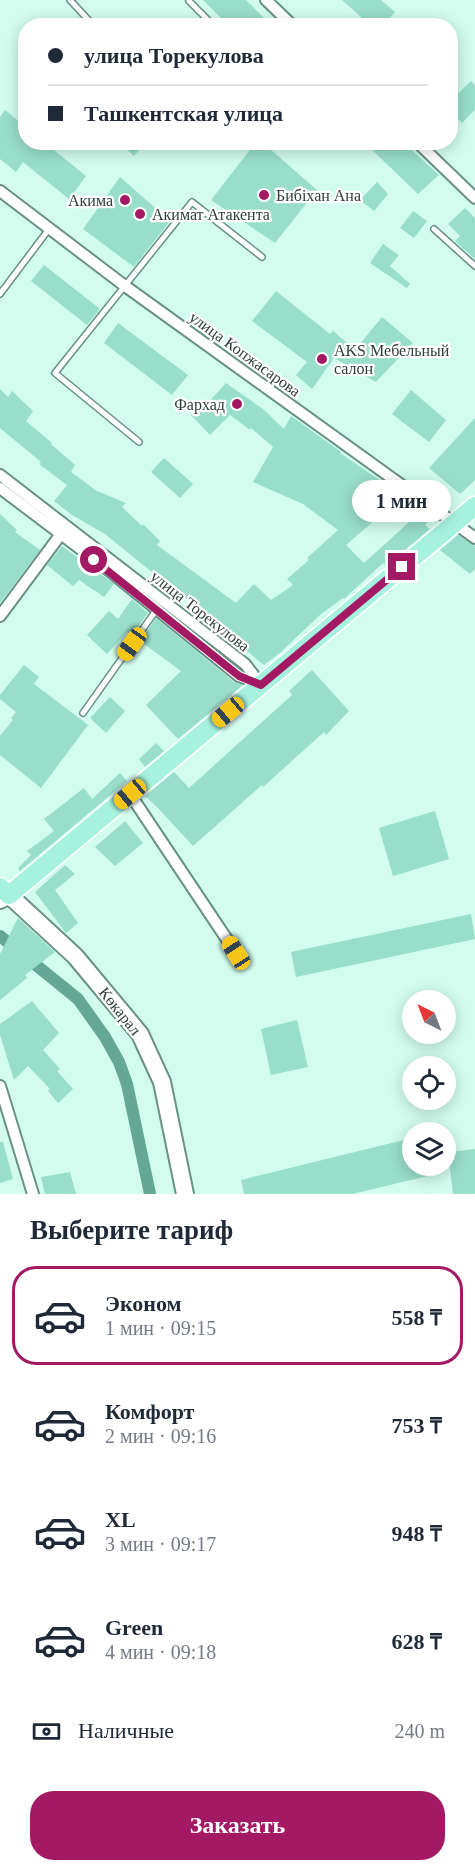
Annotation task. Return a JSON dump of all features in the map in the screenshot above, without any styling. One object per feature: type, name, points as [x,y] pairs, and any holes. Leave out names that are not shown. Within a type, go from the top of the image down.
[{"type":"main road","points":[[3,894],[130,794],[475,506]]},
{"type":"main road","name":"Көкарал","points":[[3,894],[75,956],[140,1034],[162,1082],[185,1194]]},
{"type":"street","points":[[266,0],[285,18]]},
{"type":"street","points":[[425,150],[475,198]]},
{"type":"street","name":"улица Копжасарова","points":[[0,191],[125,286],[475,538]]},
{"type":"street","name":"улица Торекулова","points":[[0,475],[245,664],[261,685]]},
{"type":"street","name":"улица Торекулова","points":[[0,488],[157,609],[239,676],[261,685]]},
{"type":"street","points":[[0,616],[61,534]]},
{"type":"street","points":[[130,794],[236,953]]},
{"type":"street","points":[[0,1086],[33,1194]]},
{"type":"lane","points":[[70,0],[87,18]]},
{"type":"lane","points":[[189,0],[206,18]]},
{"type":"lane","points":[[139,442],[55,374],[192,202],[262,257]]},
{"type":"lane","points":[[0,294],[49,229]]},
{"type":"lane","points":[[434,229],[475,266]]},
{"type":"lane","points":[[83,714],[157,609]]},
{"type":"building","points":[[203,0],[246,0],[264,18],[221,18]]},
{"type":"building","points":[[342,0],[381,0],[395,12],[390,18],[362,18]]},
{"type":"building","points":[[471,81],[475,85],[475,110],[462,123],[458,119],[458,93]]},
{"type":"building","points":[[5,110],[18,121],[18,150],[54,150],[86,176],[69,199],[23,162],[16,172],[0,159],[0,117]]},
{"type":"building","points":[[128,150],[139,150],[134,156]]},
{"type":"building","name":"Бибіхан Ана","points":[[250,150],[271,150],[317,190],[275,243],[211,200]]},
{"type":"building","points":[[372,150],[412,150],[439,175],[418,194]]},
{"type":"building","name":"Акима","points":[[120,177],[170,221],[134,267],[83,229]]},
{"type":"building","points":[[377,182],[388,194],[374,211],[360,200]]},
{"type":"building","points":[[465,208],[475,218],[475,259],[455,241],[460,236],[448,224]]},
{"type":"building","points":[[413,211],[427,221],[414,238],[400,228]]},
{"type":"building","points":[[383,244],[399,255],[390,266],[410,284],[407,288],[370,263]]},
{"type":"building","points":[[44,265],[100,309],[87,325],[31,281]]},
{"type":"building","points":[[276,291],[330,334],[333,331],[355,350],[382,317],[413,343],[376,382],[334,358],[312,389],[296,375],[307,362],[252,321]]},
{"type":"building","points":[[118,323],[188,375],[172,395],[104,343]]},
{"type":"building","points":[[226,383],[263,409],[284,429],[291,416],[403,496],[346,545],[364,563],[419,513],[408,505],[411,501],[433,517],[425,525],[430,529],[386,566],[383,563],[344,599],[321,614],[264,665],[178,592],[176,594],[151,575],[153,573],[105,534],[72,515],[54,501],[67,485],[39,464],[41,462],[0,428],[0,389],[8,397],[12,391],[33,411],[26,421],[75,465],[71,472],[97,491],[126,503],[122,507],[160,541],[157,545],[236,603],[254,584],[271,600],[293,585],[287,579],[338,530],[303,504],[253,482],[273,447],[251,428],[250,430],[230,415],[210,435],[191,415],[205,402],[207,404]]},
{"type":"building","points":[[411,390],[446,420],[429,442],[392,414]]},
{"type":"building","points":[[475,418],[475,480],[460,494],[429,468]]},
{"type":"building","points":[[164,458],[193,484],[180,498],[151,472]]},
{"type":"building","points":[[0,514],[17,530],[15,532],[40,550],[0,603]]},
{"type":"building","points":[[458,535],[475,546],[475,569],[470,574],[440,550]]},
{"type":"building","points":[[62,546],[114,584],[104,597],[79,580],[73,586],[47,565]]},
{"type":"building","points":[[132,599],[148,613],[132,635],[127,632],[107,654],[87,635],[109,611],[118,619]]},
{"type":"building","points":[[156,618],[234,682],[243,685],[178,739],[146,705],[181,671],[140,641]]},
{"type":"building","points":[[24,665],[39,677],[34,684],[88,725],[41,788],[0,755],[0,736],[13,720],[11,718],[16,712],[0,699],[0,695]]},
{"type":"building","points":[[312,670],[349,711],[326,735],[324,732],[193,846],[145,796],[174,772],[189,788],[292,695],[289,691]]},
{"type":"building","points":[[110,697],[125,711],[106,733],[90,718]]},
{"type":"building","points":[[156,743],[164,751],[145,767],[139,759]]},
{"type":"building","points":[[120,773],[127,781],[20,871],[18,868],[31,855],[27,851],[54,831],[44,819],[84,788],[92,799]]},
{"type":"building","points":[[435,811],[449,859],[393,876],[379,828]]},
{"type":"building","points":[[125,821],[143,843],[115,866],[95,847]]},
{"type":"building","points":[[65,865],[75,874],[55,890],[78,923],[66,933],[35,892]]},
{"type":"building","points":[[471,914],[475,939],[296,977],[291,952]]},
{"type":"building","points":[[18,918],[55,952],[25,975],[27,978],[0,1000],[0,954]]},
{"type":"building","points":[[32,1001],[59,1033],[43,1050],[60,1069],[57,1071],[73,1089],[58,1103],[48,1091],[50,1089],[28,1066],[14,1080],[0,1035],[0,1024]]},
{"type":"building","points":[[297,1020],[308,1067],[271,1075],[261,1029]]},
{"type":"building","points":[[402,1140],[402,1176],[428,1176],[352,1194],[244,1194],[241,1180]]},
{"type":"building","points":[[0,1142],[3,1142],[13,1179],[0,1183]]},
{"type":"building","points":[[475,1149],[475,1194],[453,1194],[451,1176],[456,1176],[456,1151]]},
{"type":"building","points":[[70,1172],[76,1194],[45,1194],[41,1177]]},
{"type":"waterway","points":[[0,936],[78,999],[105,1037],[119,1062],[127,1084],[150,1194]]},
{"type":"place","name":"Бибіхан Ана","points":[[264,195]]},
{"type":"place","name":"Акима","points":[[125,200]]},
{"type":"place","name":"Акимат Атакента","points":[[140,214]]},
{"type":"place","name":"AKS Мебельный салон","points":[[322,359]]},
{"type":"place","name":"Фархад","points":[[237,404]]},
{"type":"route","points":[[94,560],[239,676],[261,685],[402,567]]}]
